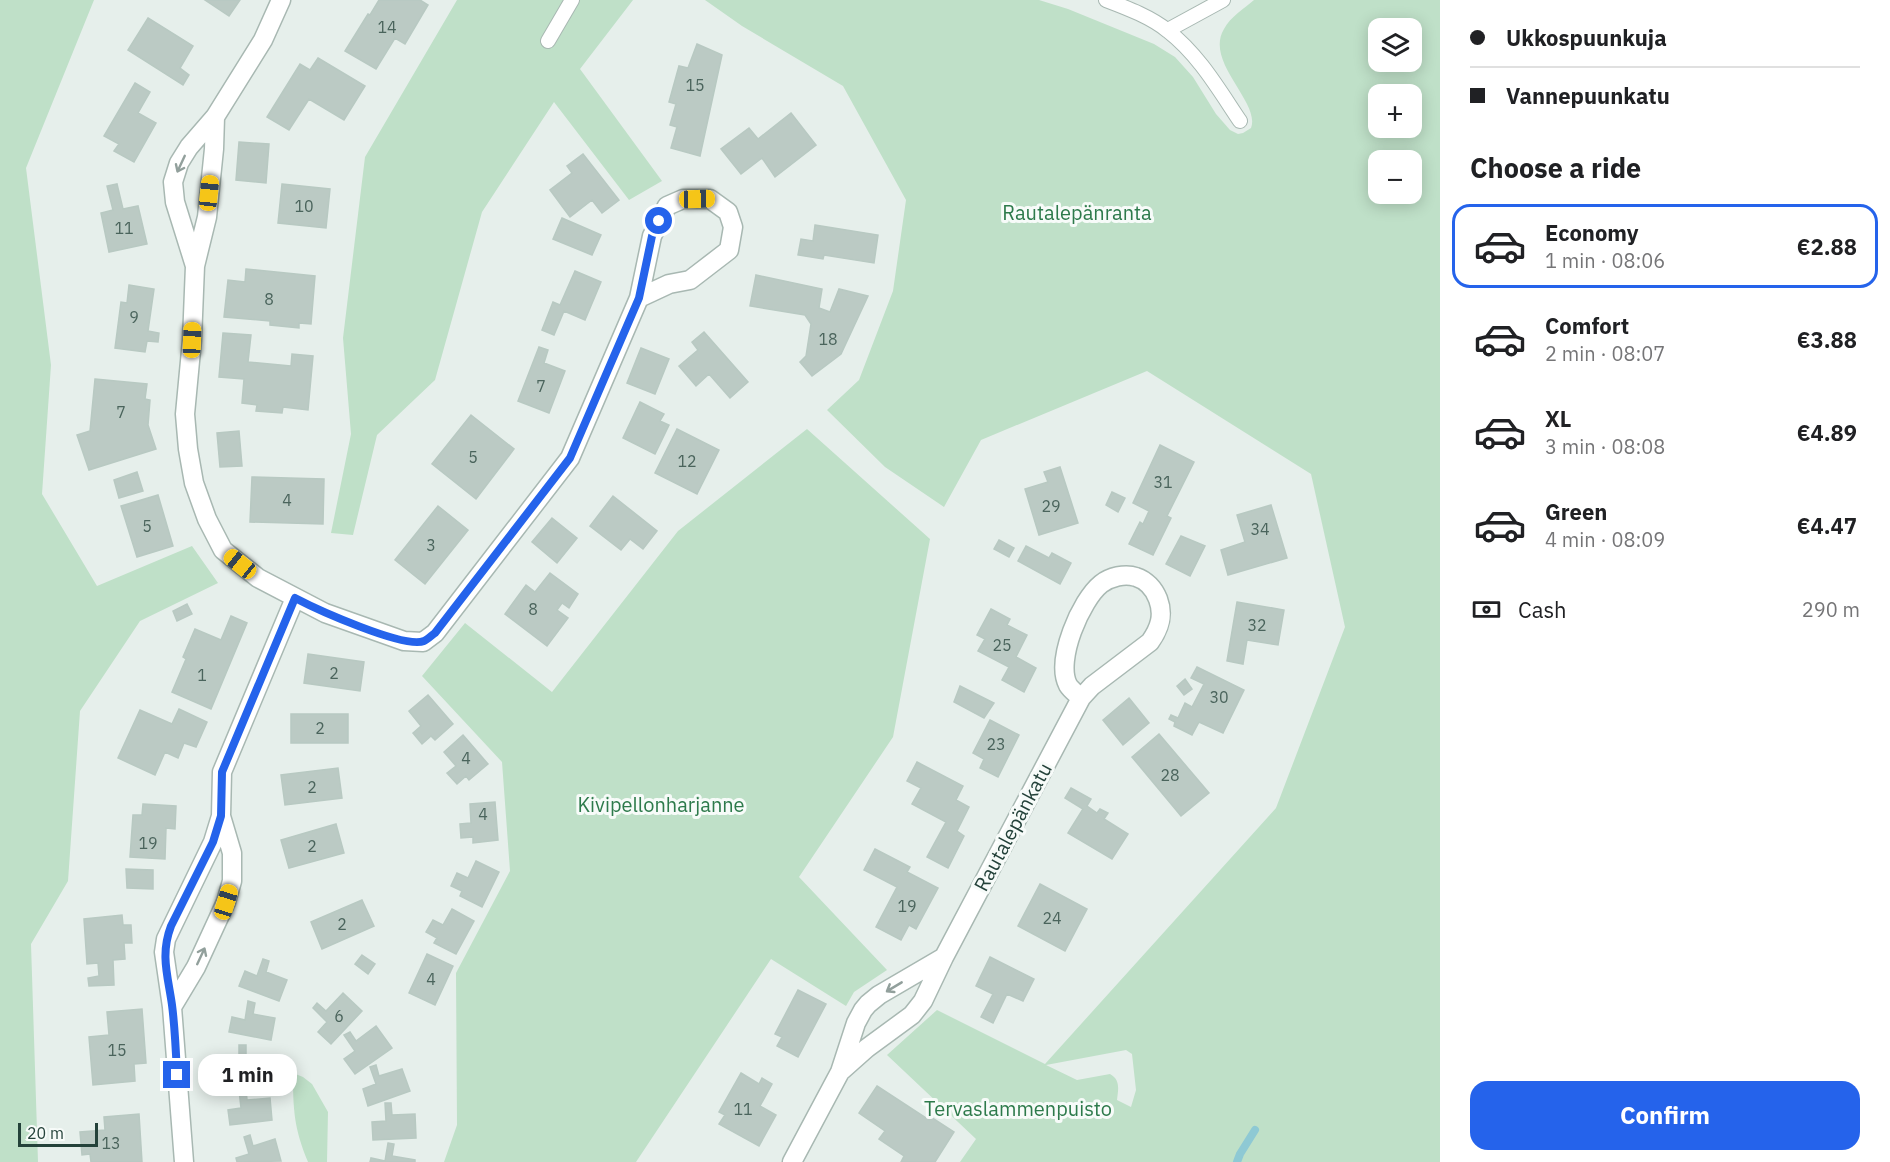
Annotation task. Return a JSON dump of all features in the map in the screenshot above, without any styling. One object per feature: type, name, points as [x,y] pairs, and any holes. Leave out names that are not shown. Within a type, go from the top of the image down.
[{"type":"street","points":[[195,266],[179,220],[173,182],[179,164],[189,147],[215,117],[263,40],[281,0]]},
{"type":"street","points":[[215,117],[207,217],[195,266],[192,340],[185,414],[194,483],[207,519],[223,550],[258,578],[325,613],[404,641],[423,642],[435,633],[570,458],[639,298],[652,236],[667,206],[683,199],[710,199],[728,212],[734,227],[729,250],[690,280],[669,284],[639,298]]},
{"type":"street","name":"Rautalepänkatu","points":[[840,1072],[918,1009],[1081,698],[1092,686],[1150,642],[1156,633],[1160,623],[1160,604],[1157,595],[1141,579],[1132,575],[1112,578],[1094,591],[1081,613],[1066,649],[1064,662],[1065,677],[1069,686],[1081,698]]},
{"type":"street","points":[[183,1162],[172,1007],[164,952],[166,939],[213,842],[221,816],[222,772],[295,598]]},
{"type":"street","points":[[172,1007],[196,967],[226,902],[232,881],[232,853],[221,816]]},
{"type":"street","name":"Rautalepänkatu","points":[[792,1162],[840,1072],[856,1023],[868,1004],[879,995],[944,957]]},
{"type":"lane","points":[[548,41],[572,0]]},
{"type":"lane","points":[[1106,0],[1135,12],[1168,30],[1201,64],[1240,121]]},
{"type":"lane","points":[[1168,30],[1223,0]]},
{"type":"green space","points":[[0,0],[94,0],[26,168],[51,365],[42,494],[97,586],[192,546],[218,583],[140,621],[80,711],[68,881],[31,944],[38,1162],[0,1162]]},
{"type":"green space","points":[[457,0],[633,0],[580,69],[662,181],[629,200],[554,102],[482,212],[435,380],[377,435],[353,535],[331,533],[351,434],[343,338],[365,157]]},
{"type":"green space","name":"Rautalepänranta","points":[[705,0],[1039,0],[1068,9],[1154,44],[1175,57],[1193,77],[1216,114],[1230,130],[1238,134],[1251,128],[1252,118],[1248,106],[1226,68],[1221,55],[1220,42],[1224,29],[1230,21],[1254,0],[1440,0],[1440,1162],[960,1162],[976,1139],[887,1055],[937,1010],[1045,1064],[1276,808],[1345,627],[1311,474],[1147,371],[981,440],[944,507],[885,467],[827,410],[859,380],[893,291],[906,200],[843,86],[742,26]],"holes":[[[1126,1050],[1132,1054],[1136,1090],[1131,1107],[1117,1100],[1117,1082],[1110,1074],[1077,1080],[1046,1065]]]},
{"type":"green space","name":"Kivipellonharjanne","points":[[807,429],[930,539],[893,737],[799,877],[887,970],[854,992],[846,1006],[771,959],[636,1162],[444,1162],[457,1125],[456,973],[510,871],[502,762],[422,676],[465,623],[552,692],[678,531]]},
{"type":"green space","points":[[293,1073],[312,1084],[328,1112],[327,1162],[308,1162],[303,1150],[295,1119]]},
{"type":"building","points":[[205,0],[240,0],[229,16]]},
{"type":"building","points":[[379,0],[420,0],[428,5],[405,44],[395,38],[376,69],[345,51]]},
{"type":"building","points":[[148,18],[193,46],[180,68],[189,75],[183,85],[128,50]]},
{"type":"building","points":[[697,44],[722,55],[700,156],[671,148],[677,127],[670,125],[676,104],[669,102],[679,66],[688,68]]},
{"type":"building","points":[[318,58],[365,86],[344,120],[309,99],[289,130],[267,117],[300,64],[310,70]]},
{"type":"building","points":[[135,83],[150,92],[138,113],[156,123],[134,162],[114,151],[119,144],[104,136]]},
{"type":"building","points":[[791,113],[816,145],[775,177],[762,158],[741,174],[721,149],[749,128],[758,139]]},
{"type":"building","points":[[239,142],[269,144],[266,183],[236,180]]},
{"type":"building","points":[[583,154],[619,200],[602,213],[592,200],[570,217],[550,190],[572,173],[567,166]]},
{"type":"building","points":[[117,184],[123,209],[138,206],[147,244],[109,252],[101,213],[113,210],[107,186]]},
{"type":"building","points":[[282,184],[330,189],[326,228],[278,223]]},
{"type":"building","points":[[562,218],[601,235],[592,255],[553,239]]},
{"type":"building","points":[[815,225],[878,235],[874,263],[824,255],[823,259],[798,255],[801,239],[813,241]]},
{"type":"building","points":[[246,269],[315,276],[311,324],[299,323],[299,328],[270,325],[270,321],[224,317],[228,280],[245,282]]},
{"type":"building","points":[[575,271],[601,282],[585,320],[564,311],[554,335],[542,330],[553,302],[560,305]]},
{"type":"building","points":[[756,275],[822,289],[819,308],[830,312],[839,289],[868,296],[841,354],[812,376],[800,362],[806,356],[811,324],[805,315],[750,306]]},
{"type":"building","points":[[129,285],[154,289],[148,331],[159,333],[158,342],[147,341],[145,352],[115,348],[121,302],[127,303]]},
{"type":"building","points":[[704,332],[748,382],[730,398],[709,374],[696,386],[679,366],[698,350],[692,342]]},
{"type":"building","points":[[223,333],[251,335],[248,362],[291,366],[292,354],[313,356],[308,410],[283,407],[282,413],[256,411],[257,405],[242,403],[244,379],[219,377]]},
{"type":"building","points":[[539,347],[548,350],[544,363],[565,371],[549,413],[518,401]]},
{"type":"building","points":[[641,348],[669,359],[655,394],[627,383]]},
{"type":"building","points":[[95,379],[147,384],[145,399],[150,400],[148,425],[156,449],[89,470],[77,435],[90,431]]},
{"type":"building","points":[[640,402],[664,414],[660,421],[669,425],[655,454],[623,438]]},
{"type":"building","points":[[471,415],[514,449],[476,499],[432,464]]},
{"type":"building","points":[[677,429],[719,450],[697,494],[655,473]]},
{"type":"building","points":[[239,431],[242,466],[220,467],[217,433]]},
{"type":"building","points":[[1160,445],[1194,462],[1167,516],[1171,518],[1153,555],[1129,544],[1140,522],[1143,524],[1149,511],[1133,503]]},
{"type":"building","points":[[1060,467],[1078,523],[1039,535],[1025,489],[1048,482],[1044,472]]},
{"type":"building","points":[[137,472],[143,491],[119,498],[114,480]]},
{"type":"building","points":[[252,477],[324,479],[323,524],[250,522]]},
{"type":"building","points":[[1112,492],[1125,498],[1118,512],[1106,505]]},
{"type":"building","points":[[158,495],[173,546],[137,557],[121,506]]},
{"type":"building","points":[[613,496],[657,531],[643,549],[630,539],[621,550],[590,526]]},
{"type":"building","points":[[1271,505],[1287,558],[1228,575],[1221,550],[1245,542],[1237,515]]},
{"type":"building","points":[[438,506],[468,530],[425,584],[395,560]]},
{"type":"building","points":[[552,518],[577,538],[557,563],[532,542]]},
{"type":"building","points":[[1181,536],[1205,546],[1190,576],[1166,564]]},
{"type":"building","points":[[999,540],[1014,548],[1009,557],[994,549]]},
{"type":"building","points":[[1026,546],[1049,558],[1052,553],[1071,563],[1060,584],[1018,561]]},
{"type":"building","points":[[550,573],[578,594],[569,608],[562,603],[557,610],[568,618],[547,646],[505,614],[526,585],[535,592]]},
{"type":"building","points":[[1237,602],[1284,610],[1278,645],[1247,640],[1243,664],[1227,661]]},
{"type":"building","points":[[187,604],[192,614],[177,621],[173,611]]},
{"type":"building","points":[[991,609],[1010,619],[1007,625],[1027,635],[1016,657],[1036,668],[1024,692],[1002,680],[1009,667],[978,651],[985,639],[977,635]]},
{"type":"building","points":[[231,616],[247,623],[211,709],[172,692],[186,659],[183,657],[195,629],[221,640]]},
{"type":"building","points":[[308,654],[364,662],[360,691],[304,683]]},
{"type":"building","points":[[1197,667],[1244,690],[1223,733],[1199,722],[1192,735],[1174,726],[1175,722],[1169,719],[1171,715],[1178,718],[1185,703],[1192,707],[1204,684],[1191,678]]},
{"type":"building","points":[[1185,679],[1192,689],[1184,695],[1177,686]]},
{"type":"building","points":[[960,686],[994,703],[984,718],[954,702]]},
{"type":"building","points":[[428,695],[453,724],[435,740],[431,736],[422,744],[413,733],[421,726],[409,711]]},
{"type":"building","points":[[1129,698],[1149,723],[1123,745],[1103,720]]},
{"type":"building","points":[[179,709],[207,722],[196,747],[184,743],[178,758],[165,752],[155,775],[118,758],[140,710],[172,724]]},
{"type":"building","points":[[291,714],[348,714],[348,743],[291,743]]},
{"type":"building","points":[[990,720],[1019,735],[998,777],[980,768],[984,759],[973,753]]},
{"type":"building","points":[[1159,734],[1209,793],[1181,816],[1132,757]]},
{"type":"building","points":[[463,735],[488,764],[469,780],[466,776],[457,784],[447,773],[456,766],[444,752]]},
{"type":"building","points":[[917,762],[963,786],[956,800],[969,807],[957,831],[964,836],[948,868],[927,857],[946,822],[912,804],[921,788],[907,781]]},
{"type":"building","points":[[338,768],[342,798],[285,805],[281,775]]},
{"type":"building","points":[[1071,788],[1091,799],[1087,806],[1097,813],[1100,809],[1108,813],[1104,819],[1128,834],[1112,859],[1068,833],[1083,809],[1065,798]]},
{"type":"building","points":[[495,802],[498,840],[473,843],[473,837],[461,838],[460,824],[471,823],[470,804]]},
{"type":"building","points":[[143,804],[176,806],[175,829],[166,828],[165,859],[130,857],[133,815],[142,815]]},
{"type":"building","points":[[336,824],[344,853],[289,868],[281,840]]},
{"type":"building","points":[[875,849],[910,867],[907,872],[938,888],[916,929],[909,925],[901,940],[876,927],[897,887],[864,870]]},
{"type":"building","points":[[476,861],[499,872],[482,907],[460,896],[462,891],[451,886],[457,873],[468,878]]},
{"type":"building","points":[[126,869],[153,870],[153,889],[127,888]]},
{"type":"building","points":[[1040,884],[1087,909],[1065,951],[1018,926]]},
{"type":"building","points":[[362,900],[374,926],[322,949],[311,922]]},
{"type":"building","points":[[452,909],[474,921],[456,954],[434,943],[437,938],[426,932],[433,920],[443,925]]},
{"type":"building","points":[[122,915],[123,925],[131,925],[132,943],[124,943],[125,959],[113,960],[114,985],[89,986],[88,978],[99,976],[98,963],[87,964],[84,919]]},
{"type":"building","points":[[427,954],[453,966],[435,1005],[409,993]]},
{"type":"building","points":[[362,955],[375,964],[368,974],[355,964]]},
{"type":"building","points":[[990,957],[1034,979],[1023,1001],[1007,994],[993,1023],[981,1017],[993,994],[976,986]]},
{"type":"building","points":[[263,959],[269,961],[266,972],[287,980],[279,1001],[239,986],[245,971],[257,976]]},
{"type":"building","points":[[798,990],[826,1004],[798,1057],[777,1046],[782,1037],[775,1034]]},
{"type":"building","points":[[343,993],[362,1011],[331,1044],[318,1032],[327,1022],[313,1008],[317,1003],[326,1011]]},
{"type":"building","points":[[248,1001],[255,1003],[253,1014],[275,1018],[271,1040],[229,1032],[232,1017],[245,1020]]},
{"type":"building","points":[[142,1009],[146,1063],[134,1064],[135,1081],[93,1085],[89,1037],[109,1035],[107,1012]]},
{"type":"building","points":[[376,1026],[392,1048],[355,1074],[344,1059],[355,1051],[344,1035],[350,1032],[356,1041]]},
{"type":"building","points":[[239,1045],[246,1045],[246,1057],[268,1057],[268,1080],[225,1079],[226,1063],[239,1064]]},
{"type":"building","points":[[376,1065],[379,1076],[402,1069],[410,1091],[368,1106],[363,1089],[376,1084],[370,1067]]},
{"type":"building","points":[[741,1073],[759,1084],[762,1078],[772,1084],[760,1106],[776,1115],[759,1146],[719,1124],[725,1115],[719,1112]]},
{"type":"building","points":[[877,1086],[929,1120],[931,1117],[954,1132],[935,1162],[901,1162],[904,1156],[879,1139],[885,1131],[859,1113]]},
{"type":"building","points":[[246,1089],[247,1100],[270,1098],[272,1120],[230,1125],[228,1110],[241,1108],[239,1090]]},
{"type":"building","points":[[385,1103],[391,1103],[392,1115],[415,1114],[416,1138],[373,1140],[372,1122],[386,1121]]},
{"type":"building","points":[[139,1114],[142,1162],[91,1162],[90,1154],[82,1155],[80,1132],[105,1130],[104,1117]]},
{"type":"building","points":[[250,1135],[253,1146],[275,1139],[281,1161],[237,1162],[236,1158],[249,1154],[244,1137]]},
{"type":"building","points":[[388,1143],[394,1144],[392,1156],[415,1160],[415,1162],[370,1162],[371,1158],[385,1161]]},
{"type":"waterway","points":[[1237,1162],[1255,1130]]},
{"type":"route","points":[[177,1075],[172,1007],[164,952],[166,939],[213,842],[221,816],[222,772],[295,598],[325,613],[404,641],[423,642],[435,633],[570,458],[639,298],[652,236],[659,221]]},
{"type":"park label","name":"Tervaslammenpuisto","points":[[1018,1109]]}]
